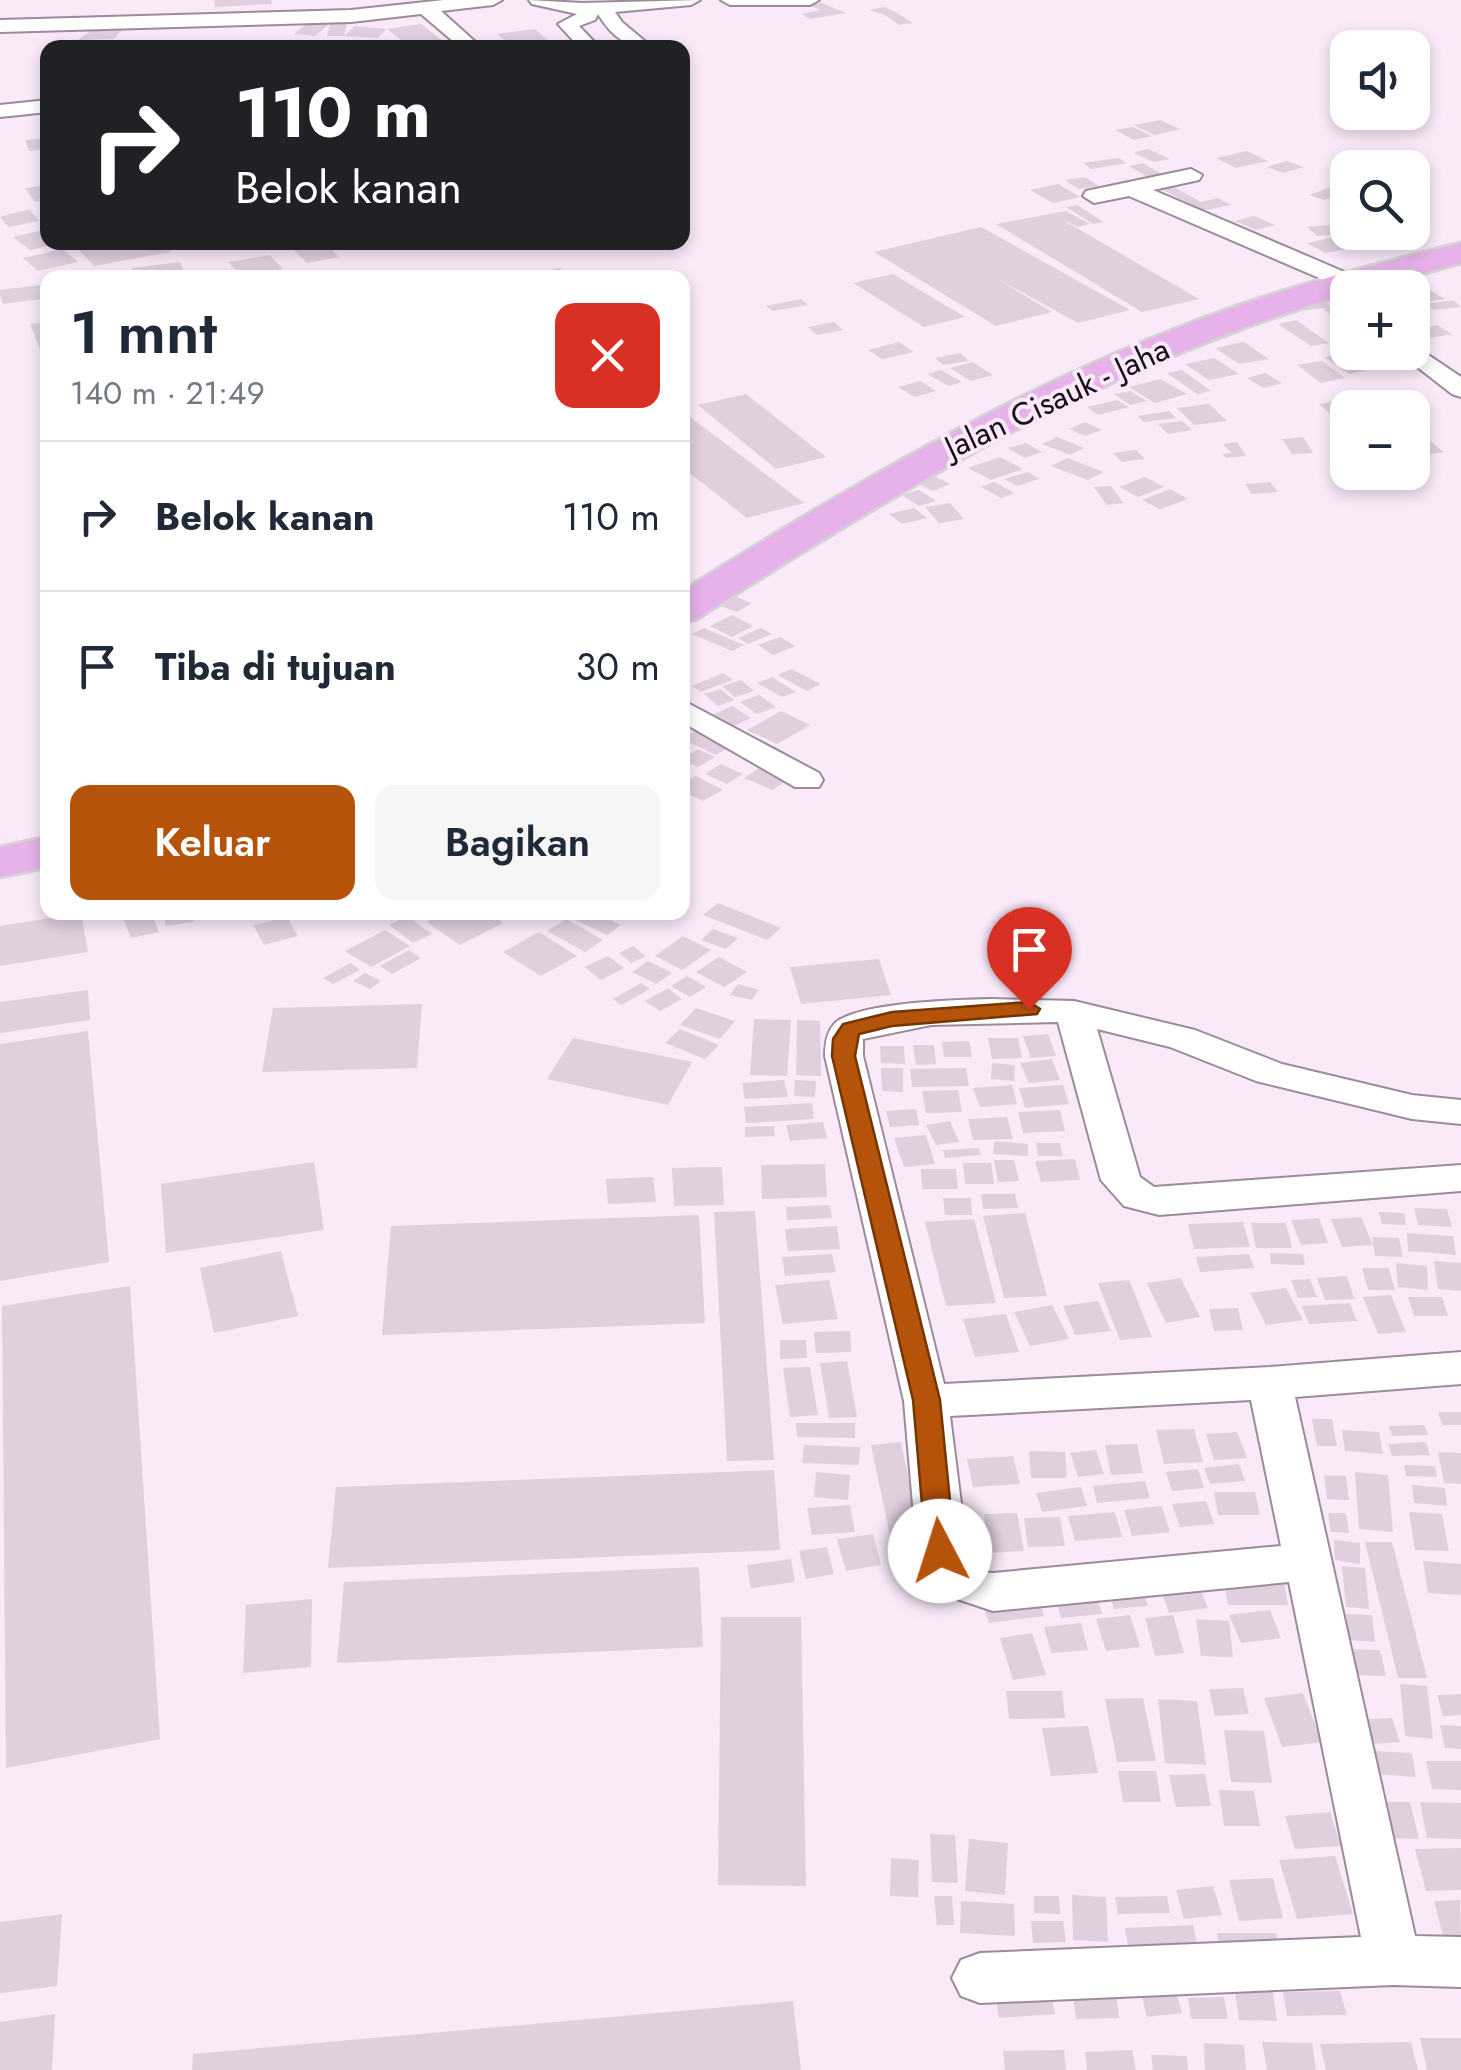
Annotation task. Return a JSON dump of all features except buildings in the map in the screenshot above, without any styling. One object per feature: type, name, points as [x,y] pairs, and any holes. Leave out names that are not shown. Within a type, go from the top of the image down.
[{"type":"main road","name":"Jalan Cisauk - Jaha","points":[[1407,270],[1461,252]]},
{"type":"main road","name":"Jalan Cisauk - Jaha","points":[[690,605],[916,466],[1196,333],[1330,295]]},
{"type":"main road","points":[[0,862],[40,854]]},
{"type":"street","points":[[0,26],[351,16],[493,0]]},
{"type":"street","points":[[538,0],[598,9],[690,0]]},
{"type":"street","points":[[730,0],[810,0]]},
{"type":"street","points":[[426,8],[464,40]]},
{"type":"street","points":[[583,40],[566,24],[598,9]]},
{"type":"street","points":[[598,9],[633,40]]},
{"type":"street","points":[[192,40],[198,20]]},
{"type":"street","points":[[0,111],[40,107]]},
{"type":"street","points":[[1094,196],[1191,175]]},
{"type":"street","points":[[1132,189],[1330,289]]},
{"type":"street","points":[[1430,365],[1461,389]]},
{"type":"street","points":[[690,714],[807,780]]},
{"type":"street","points":[[1306,1562],[992,1592],[958,1583],[948,1572],[940,1551],[926,1400],[844,1056],[844,1039],[851,1029],[892,1019],[1029,1009],[1074,1012],[1182,1038],[1270,1073],[1412,1107],[1461,1112]]},
{"type":"street","points":[[1074,1012],[1121,1180],[1127,1190],[1144,1200],[1194,1201],[1461,1178]]},
{"type":"street","points":[[926,1400],[1270,1383],[1461,1368]]},
{"type":"street","points":[[1270,1383],[1392,1960]]},
{"type":"street","points":[[980,1978],[1392,1960],[1461,1962]]},
{"type":"route","points":[[940,1551],[926,1400],[844,1056],[844,1039],[851,1029],[866,1023],[1029,1009]]}]
